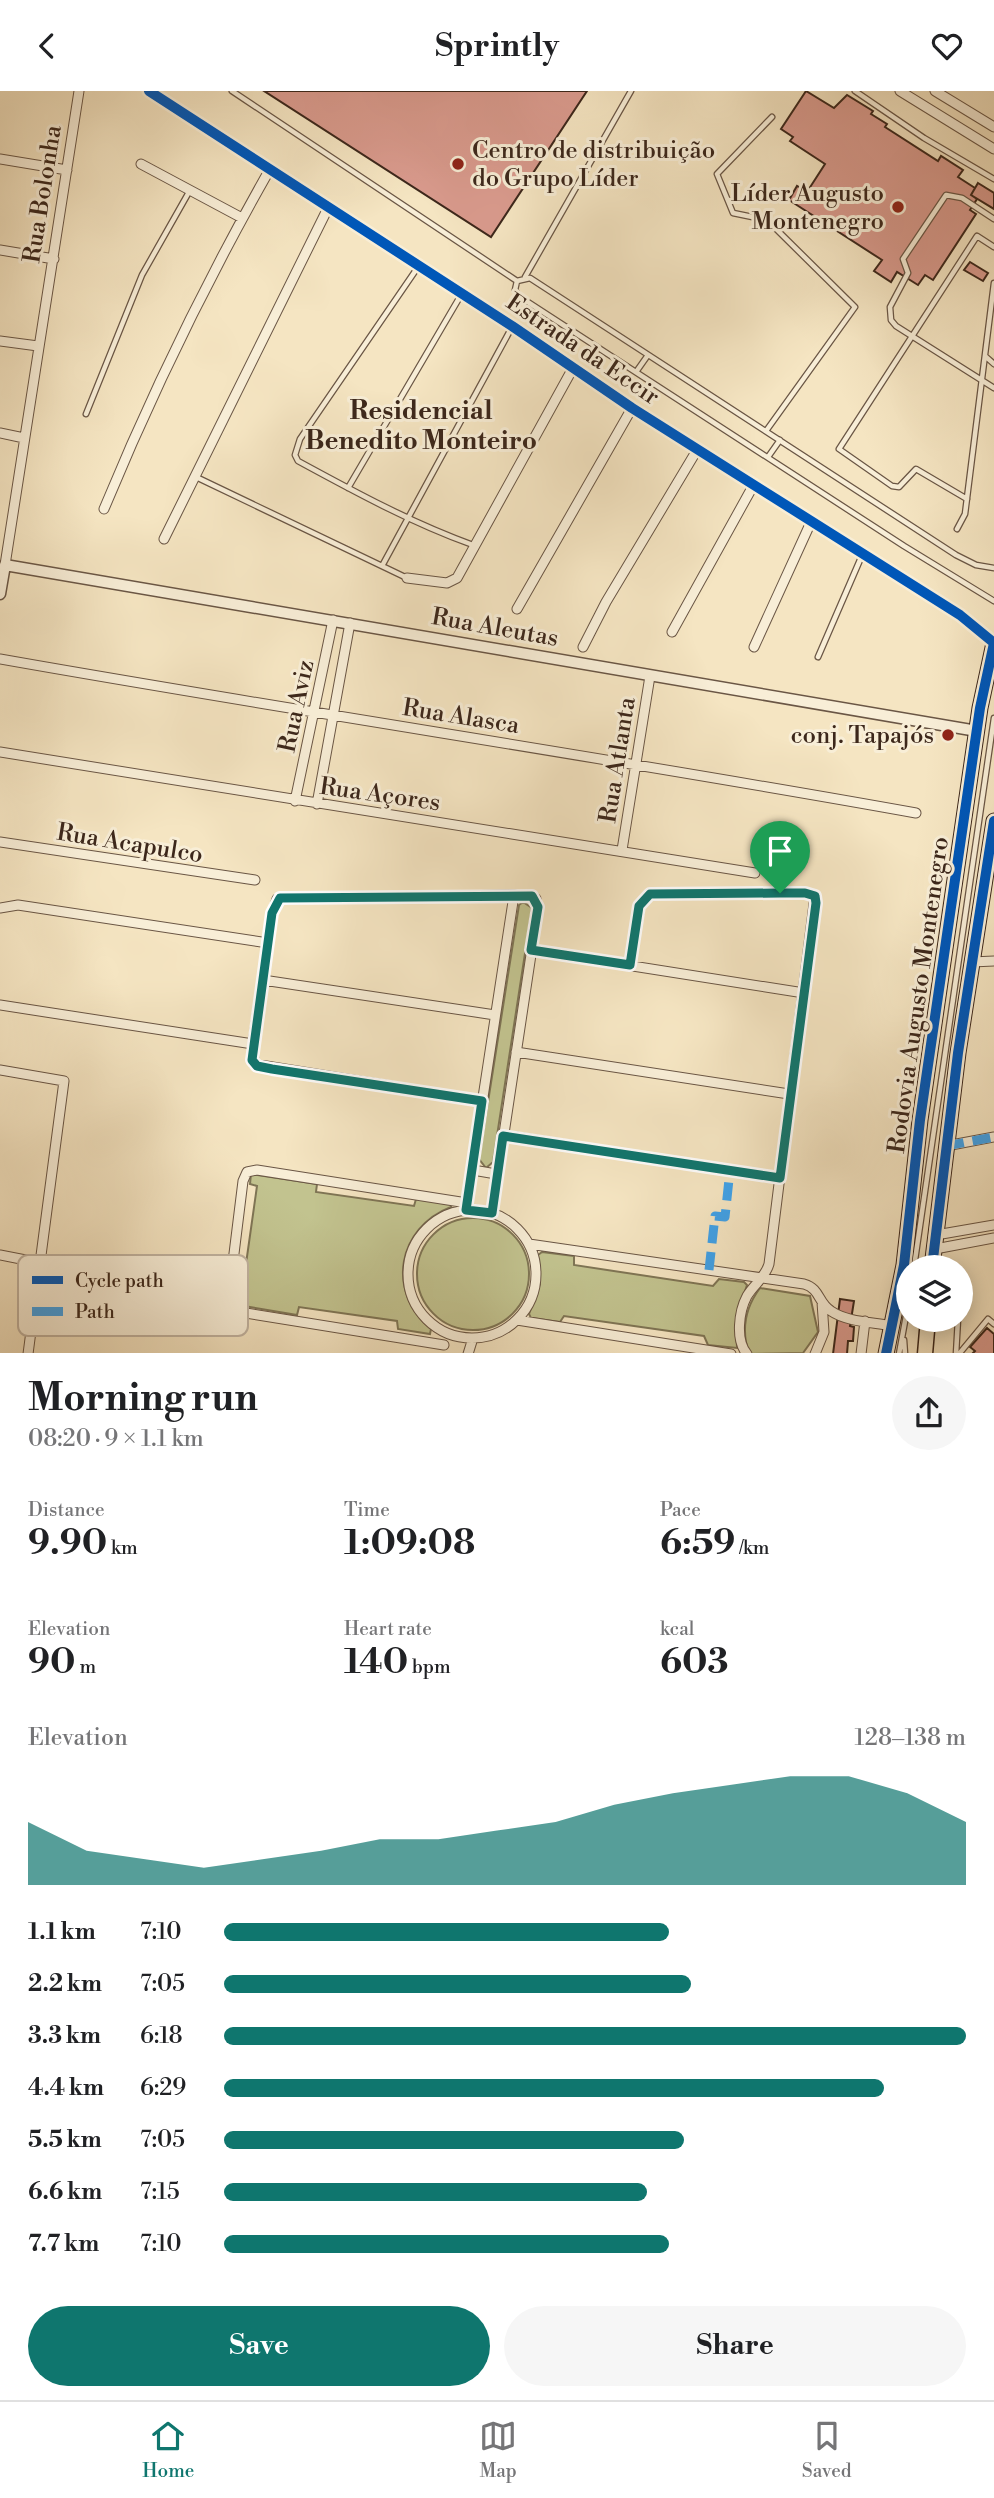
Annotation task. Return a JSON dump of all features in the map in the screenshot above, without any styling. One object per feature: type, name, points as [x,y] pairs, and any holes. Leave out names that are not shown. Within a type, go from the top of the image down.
[{"type":"main road","name":"Rodovia Augusto Montenegro","points":[[905,1255],[920,1120],[977,730],[994,643]]},
{"type":"main road","name":"Rodovia Augusto Montenegro","points":[[934,1255],[946,1146],[972,962],[988,883],[994,821]]},
{"type":"main road","name":"Rodovia Augusto Montenegro","points":[[886,1353],[896,1332]]},
{"type":"street","name":"Rua Bolonha","points":[[0,594],[79,91]]},
{"type":"street","name":"Estrada da Eccir","points":[[149,91],[512,326],[697,450],[960,615],[994,643]]},
{"type":"street","points":[[900,91],[994,149]]},
{"type":"street","points":[[935,91],[994,127]]},
{"type":"street","points":[[0,159],[67,170]]},
{"type":"street","points":[[141,164],[242,218]]},
{"type":"street","points":[[104,509],[132,442],[242,218],[270,169]]},
{"type":"street","points":[[164,539],[328,208]]},
{"type":"street","points":[[0,250],[54,259]]},
{"type":"street","points":[[0,341],[38,347]]},
{"type":"street","points":[[407,578],[447,583],[457,578],[573,368]]},
{"type":"street","points":[[517,609],[632,408]]},
{"type":"street","points":[[0,433],[24,437]]},
{"type":"street","points":[[583,647],[606,602],[697,450]]},
{"type":"street","points":[[672,632],[753,486]]},
{"type":"street","points":[[0,522],[12,524]]},
{"type":"street","points":[[754,647],[811,522]]},
{"type":"street","name":"Rua Aleutas","points":[[5,565],[977,730]]},
{"type":"street","name":"Rua Aviz","points":[[295,801],[334,620]]},
{"type":"street","name":"Rua Aviz","points":[[317,804],[350,623]]},
{"type":"street","name":"Rua Alasca","points":[[0,660],[314,714],[638,763],[916,813]]},
{"type":"street","name":"Rua Atlanta","points":[[622,851],[650,676]]},
{"type":"street","name":"Rua Açores","points":[[0,752],[755,873]]},
{"type":"street","name":"Rua Acapulco","points":[[0,842],[255,880]]},
{"type":"street","points":[[630,965],[639,906],[650,894],[810,893],[815,896],[815,915],[789,1094],[769,1264],[764,1278],[753,1287],[743,1306],[741,1345],[747,1353]]},
{"type":"street","points":[[466,1207],[514,895]]},
{"type":"street","points":[[482,1101],[257,1066],[252,1060],[253,1044],[272,913],[280,898],[514,895],[532,896],[538,902],[492,1213]]},
{"type":"street","points":[[0,908],[10,904],[268,943]]},
{"type":"street","points":[[531,950],[804,993]]},
{"type":"street","points":[[972,962],[994,961]]},
{"type":"street","points":[[263,980],[495,1015]]},
{"type":"street","points":[[0,1006],[253,1044]]},
{"type":"street","points":[[516,1052],[789,1094]]},
{"type":"street","points":[[0,1070],[65,1081],[42,1255]]},
{"type":"street","points":[[503,1136],[780,1178]]},
{"type":"street","points":[[946,1146],[994,1137]]},
{"type":"street","points":[[234,1255],[243,1181],[247,1172],[257,1170],[466,1207],[492,1213],[513,1226],[529,1244],[534,1260],[535,1284],[527,1307],[517,1320],[496,1333],[473,1338],[448,1333],[431,1324],[418,1310],[410,1293],[407,1274],[410,1256],[424,1232],[447,1215],[466,1207]]},
{"type":"street","points":[[473,1170],[496,1174]]},
{"type":"street","points":[[935,1242],[994,1225]]},
{"type":"street","points":[[935,1242],[994,1238]]},
{"type":"street","points":[[529,1244],[813,1287],[830,1310],[845,1317],[896,1329]]},
{"type":"street","points":[[0,1255],[18,1259]]},
{"type":"street","points":[[815,1353],[824,1332],[822,1301]]},
{"type":"street","points":[[248,1314],[444,1349],[448,1333]]},
{"type":"street","points":[[517,1320],[731,1353]]},
{"type":"street","points":[[861,1353],[865,1321]]},
{"type":"street","points":[[468,1353],[473,1338]]},
{"type":"lane","points":[[232,91],[517,281]]},
{"type":"lane","points":[[517,281],[525,277],[631,91]]},
{"type":"lane","points":[[855,91],[924,138],[994,179]]},
{"type":"lane","points":[[766,431],[855,307],[767,220],[733,213],[717,174],[772,117]]},
{"type":"lane","points":[[86,414],[142,275],[190,192]]},
{"type":"lane","points":[[994,219],[962,198],[946,195],[902,259],[908,273],[890,307],[891,320],[900,331],[994,388]]},
{"type":"lane","points":[[967,499],[916,469],[899,487],[892,486],[839,449],[977,236],[994,247]]},
{"type":"lane","points":[[418,267],[296,447],[295,456],[298,461],[426,528],[473,545]]},
{"type":"lane","points":[[525,277],[956,555],[976,565],[994,568]]},
{"type":"lane","points":[[517,281],[515,290],[520,297],[994,601]]},
{"type":"lane","points":[[957,529],[965,515],[994,283]]},
{"type":"lane","points":[[348,488],[461,294]]},
{"type":"lane","points":[[382,566],[512,326]]},
{"type":"lane","points":[[636,372],[648,355]]},
{"type":"lane","points":[[985,356],[994,364]]},
{"type":"lane","points":[[768,457],[780,440]]},
{"type":"lane","points":[[196,477],[407,578]]},
{"type":"lane","points":[[818,657],[863,552]]},
{"type":"lane","points":[[917,1255],[994,718]]},
{"type":"lane","points":[[958,1353],[989,1319],[994,1324]]},
{"type":"lane","points":[[898,1332],[899,1353]]},
{"type":"lane","points":[[899,1332],[905,1353]]},
{"type":"lane","points":[[958,1332],[958,1353]]},
{"type":"green space","points":[[523,902],[532,908],[493,1162],[486,1168],[479,1159],[519,905]]},
{"type":"green space","points":[[251,1174],[317,1184],[316,1192],[414,1206],[416,1199],[451,1203],[451,1207],[433,1217],[419,1230],[409,1245],[404,1262],[403,1280],[408,1297],[417,1314],[431,1329],[430,1334],[398,1329],[397,1321],[299,1307],[297,1315],[248,1307],[247,1255],[257,1186],[250,1184]]},
{"type":"green space","points":[[473,1218],[495,1222],[513,1234],[525,1252],[529,1274],[525,1296],[513,1314],[495,1326],[473,1330],[451,1326],[433,1314],[421,1296],[417,1274],[421,1252],[433,1234],[451,1222]]},
{"type":"green space","points":[[542,1252],[574,1256],[574,1265],[713,1286],[719,1279],[744,1282],[747,1285],[736,1319],[737,1348],[708,1345],[704,1336],[564,1316],[560,1322],[531,1318],[529,1314],[540,1284],[538,1255]]},
{"type":"green space","points":[[760,1288],[810,1296],[818,1332],[803,1353],[749,1353],[745,1328],[751,1303]]},
{"type":"building","name":"Centro de distribuição do Grupo Líder","points":[[264,91],[587,91],[491,237]]},
{"type":"building","points":[[806,91],[834,108],[847,95],[873,111],[871,114],[887,124],[885,127],[938,161],[941,156],[963,170],[958,177],[975,188],[971,195],[977,199],[970,210],[976,214],[933,280],[925,275],[918,285],[897,272],[891,282],[874,271],[882,260],[789,200],[797,186],[807,192],[825,164],[790,141],[793,137],[781,129]]},
{"type":"building","points":[[978,183],[994,193],[994,209],[971,195]]},
{"type":"building","points":[[970,262],[988,273],[983,281],[964,270]]},
{"type":"building","points":[[840,1299],[854,1301],[850,1326],[854,1327],[853,1341],[848,1341],[847,1353],[833,1353]]},
{"type":"building","points":[[987,1328],[994,1334],[994,1353],[973,1353],[975,1351],[970,1347]]},
{"type":"marked path","points":[[946,1146],[994,1137]]},
{"type":"marked path","points":[[709,1270],[715,1216],[725,1217],[730,1170]]},
{"type":"cycle path","points":[[149,91],[512,326],[632,408],[960,615],[994,643]]},
{"type":"cycle path","points":[[886,1353],[904,1265],[920,1120],[980,708],[994,643]]},
{"type":"cycle path","points":[[933,1255],[958,1053],[994,821]]},
{"type":"place","name":"Centro de distribuição do Grupo Líder","points":[[458,164]]},
{"type":"place","name":"Líder Augusto Montenegro","points":[[898,207]]},
{"type":"place","name":"conj. Tapajós","points":[[948,735]]},
{"type":"district","name":"Residencial Benedito Monteiro","points":[[421,424]]},
{"type":"route","points":[[656,893],[780,893],[810,893],[815,896],[816,903],[780,1178],[503,1136],[492,1213],[466,1210],[482,1101],[272,1069],[257,1066],[252,1060],[272,913],[275,902],[280,898],[532,896],[538,907],[531,950],[630,965],[639,906],[645,896],[656,893]]}]
